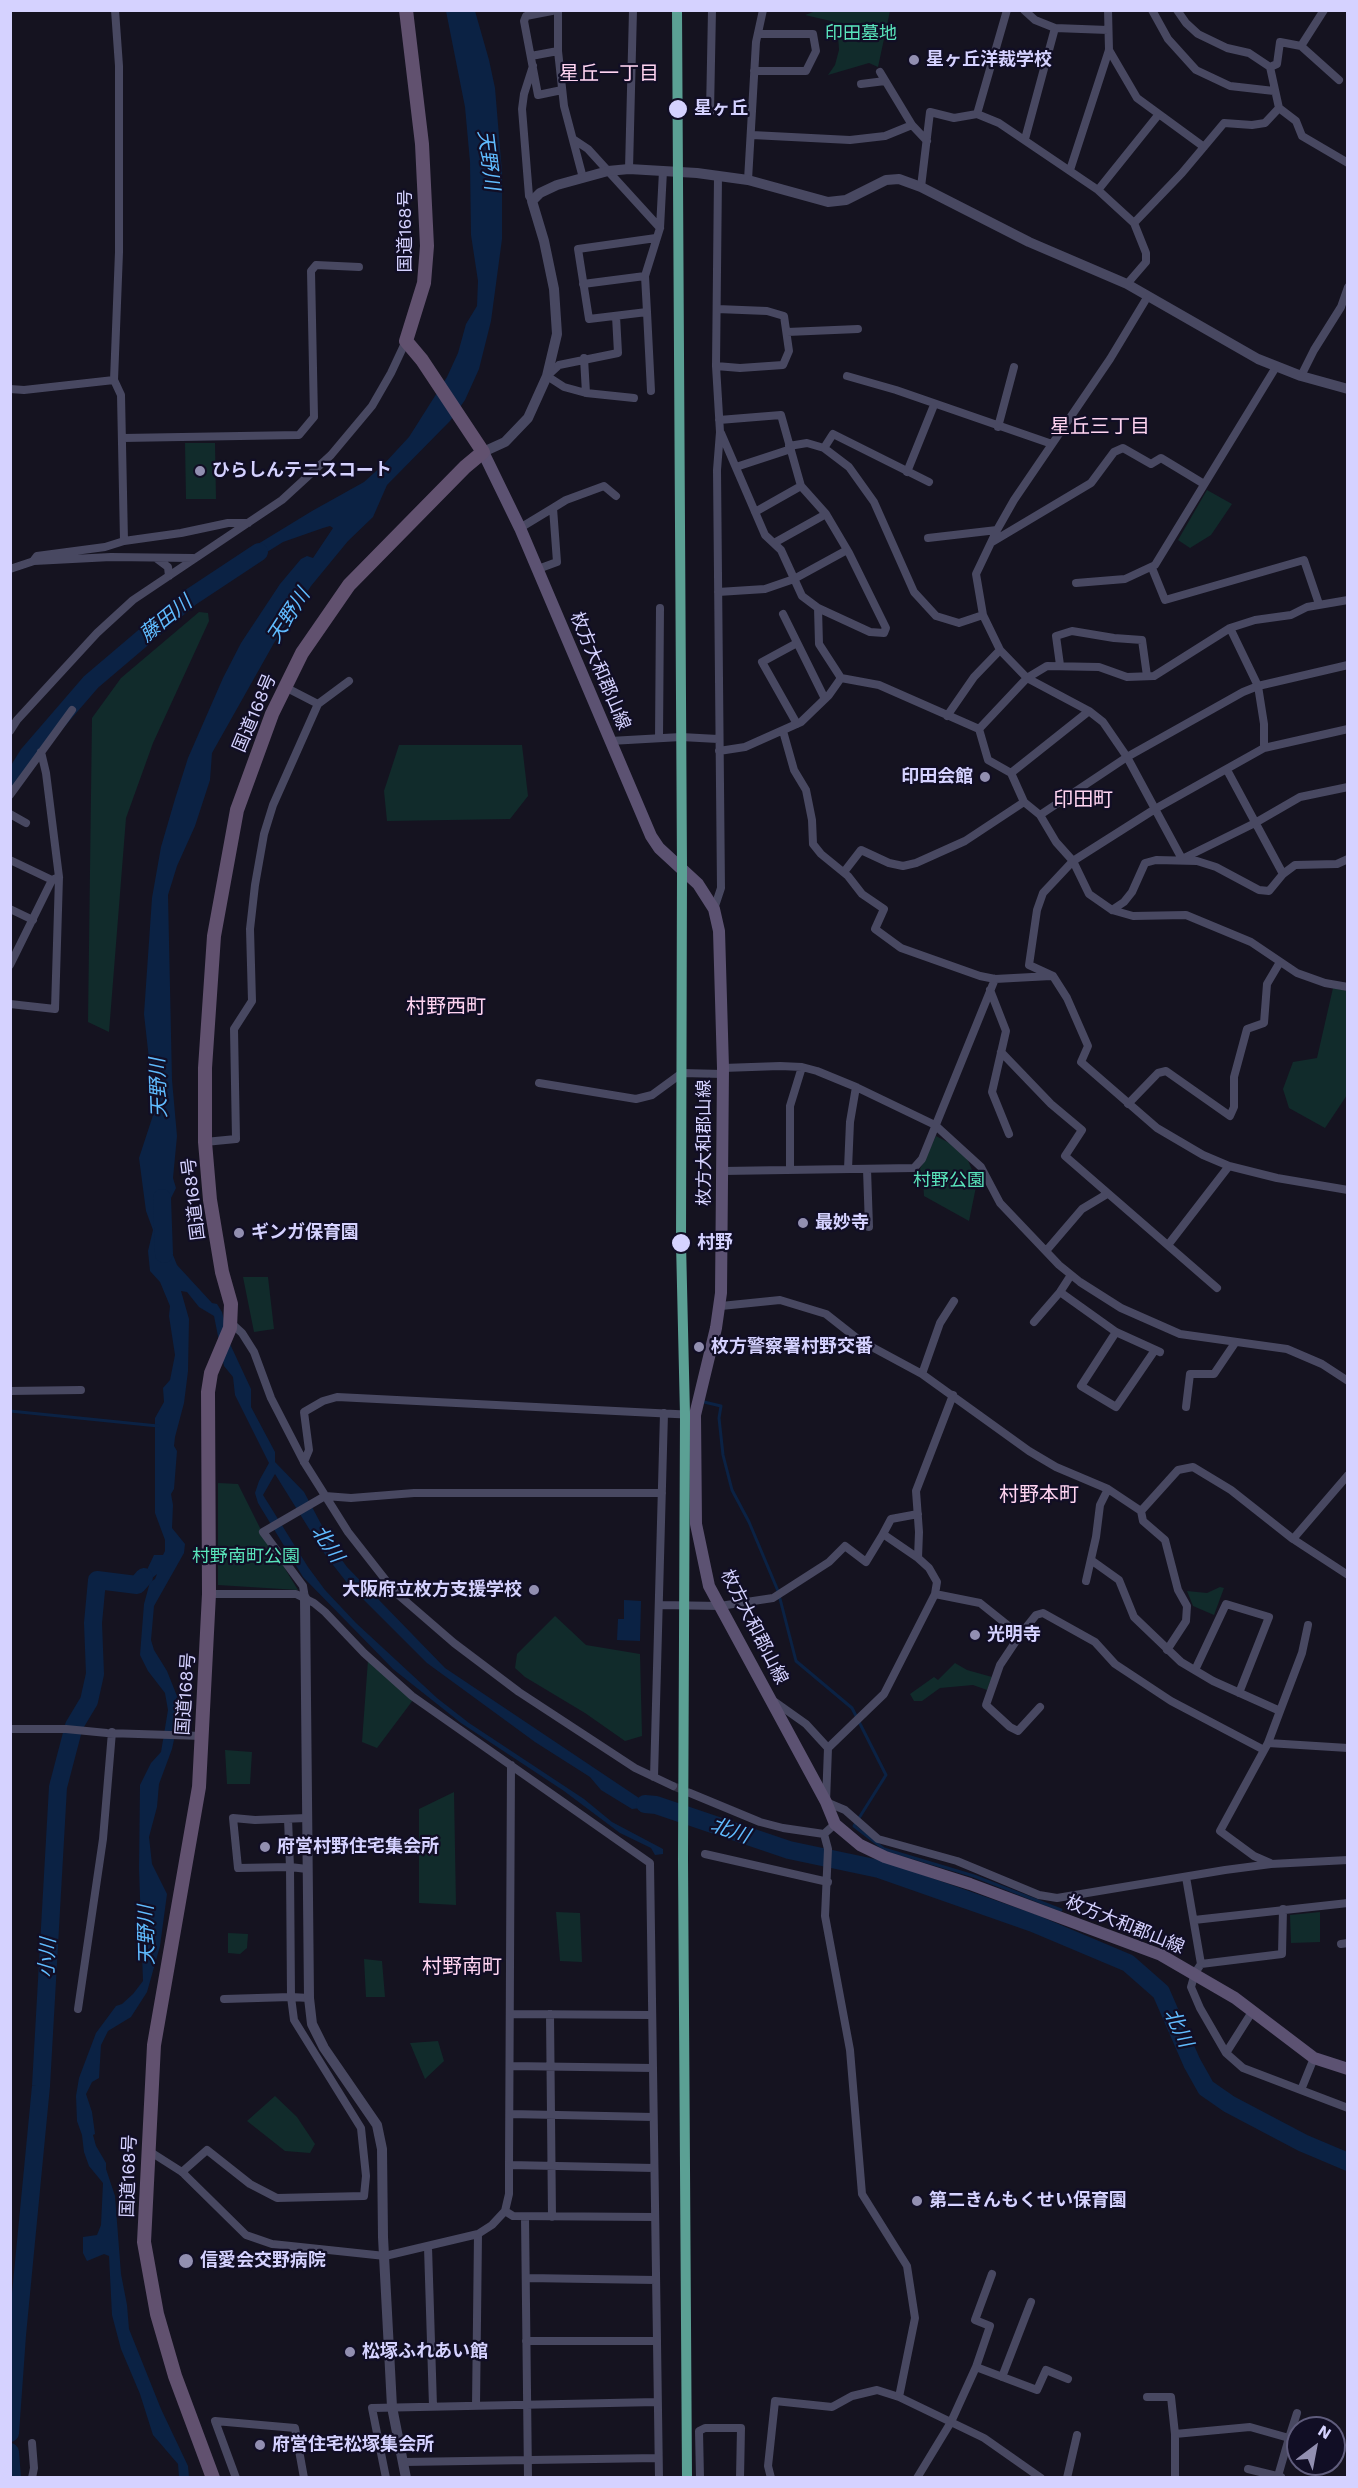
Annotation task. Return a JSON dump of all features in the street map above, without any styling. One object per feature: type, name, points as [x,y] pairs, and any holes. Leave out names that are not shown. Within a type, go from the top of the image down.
[{"type":"highway","name":"国道168号","points":[[406,10],[422,144],[427,246],[424,283],[406,341]]},
{"type":"highway","points":[[406,341],[422,360],[483,452]]},
{"type":"highway","name":"国道168号","points":[[213,2478],[175,2376],[149,2278],[144,2242],[154,2045],[199,1786],[196,1736],[209,1594],[208,1392],[211,1373],[230,1325],[231,1304],[222,1272],[210,1200],[206,1142],[205,1068],[214,936],[237,810],[255,759],[302,653],[349,585],[465,467],[483,452]]},
{"type":"main road","name":"枚方大和郡山線","points":[[483,452],[538,569],[651,836],[659,848],[698,884],[714,909],[719,931],[723,1071],[721,1306],[695,1415],[696,1524],[710,1587],[826,1802],[835,1824],[860,1845],[885,1857],[970,1884],[1198,1969],[1314,2058],[1347,2069]]},
{"type":"street","points":[[115,10],[119,66],[119,252],[114,380],[121,395],[124,541]]},
{"type":"street","points":[[562,90],[538,95],[524,21],[526,16],[558,10],[558,51],[564,106],[583,178]]},
{"type":"street","points":[[629,169],[633,10]]},
{"type":"street","points":[[710,112],[712,10]]},
{"type":"street","points":[[748,180],[754,71],[763,10]]},
{"type":"street","points":[[977,114],[1007,10]]},
{"type":"street","points":[[1024,10],[1035,20],[1055,28],[1108,30]]},
{"type":"street","points":[[1070,170],[1109,50],[1108,10]]},
{"type":"street","points":[[1152,10],[1168,39],[1196,70],[1230,86],[1274,91]]},
{"type":"street","points":[[1177,10],[1198,34],[1227,48],[1249,53],[1270,67],[1279,108],[1296,121],[1302,136],[1347,163]]},
{"type":"street","points":[[1301,46],[1324,10]]},
{"type":"street","points":[[1025,139],[1055,28]]},
{"type":"street","points":[[754,71],[806,71],[816,51],[813,34],[758,34]]},
{"type":"street","points":[[1270,67],[1277,64],[1280,42],[1301,46],[1339,80]]},
{"type":"street","points":[[1109,50],[1137,98],[1203,147]]},
{"type":"street","points":[[531,56],[558,51]]},
{"type":"street","points":[[483,452],[505,442],[528,418],[547,376],[557,334],[554,289],[544,241],[529,196],[522,110],[532,66]]},
{"type":"street","points":[[880,72],[912,125],[927,141]]},
{"type":"street","points":[[861,84],[885,81]]},
{"type":"street","points":[[1134,223],[1224,123],[1252,125],[1265,123],[1279,108]]},
{"type":"street","points":[[921,187],[930,112],[954,118],[977,114],[999,123],[1098,190],[1134,223],[1146,253],[1146,262],[1127,284]]},
{"type":"street","points":[[1098,190],[1159,114]]},
{"type":"street","points":[[752,135],[850,140],[885,136],[912,125]]},
{"type":"street","points":[[573,139],[588,149],[660,228]]},
{"type":"street","points":[[532,201],[540,193],[557,185],[608,171],[629,169],[748,180],[828,202],[846,200],[886,180],[899,179],[921,187],[1029,242],[1127,284],[1275,367],[1347,389]]},
{"type":"street","points":[[651,390],[645,276],[660,228],[663,171]]},
{"type":"street","points":[[714,909],[721,888],[718,739],[717,470],[720,432],[717,366],[718,176]]},
{"type":"street","points":[[647,312],[589,320],[578,249],[656,238]]},
{"type":"street","points":[[123,438],[299,435],[314,417],[311,271],[316,265],[359,267]]},
{"type":"street","points":[[584,284],[645,276]]},
{"type":"street","points":[[1300,376],[1341,308],[1347,287]]},
{"type":"street","points":[[1148,296],[1110,359],[1014,500],[976,574],[983,615],[1000,650],[1027,678],[1089,711],[1103,722],[1127,757],[1182,859]]},
{"type":"street","points":[[717,309],[767,311],[784,316],[789,351],[783,365],[740,368],[717,366]]},
{"type":"street","points":[[547,376],[559,365],[584,358],[618,353],[616,316]]},
{"type":"street","points":[[787,332],[858,328]]},
{"type":"street","points":[[10,731],[17,720],[97,633],[133,600],[282,501],[305,480],[354,429],[372,406],[406,341]]},
{"type":"street","points":[[584,358],[586,393]]},
{"type":"street","points":[[998,427],[1014,367]]},
{"type":"street","points":[[1076,583],[1125,579],[1152,568],[1275,367]]},
{"type":"street","points":[[547,376],[564,387],[586,393],[634,398]]},
{"type":"street","points":[[847,376],[896,390],[1052,444]]},
{"type":"street","points":[[10,388],[24,390],[114,380]]},
{"type":"street","points":[[907,472],[934,405]]},
{"type":"street","points":[[719,420],[781,415],[801,486],[826,514],[847,550],[886,628],[885,633],[870,632],[818,608],[802,596],[781,550],[765,535],[720,432]]},
{"type":"street","points":[[824,447],[833,434],[929,482]]},
{"type":"street","points":[[736,468],[807,443],[824,447],[849,467],[874,502],[914,592],[936,616],[959,623],[983,615]]},
{"type":"street","points":[[991,543],[1091,483],[1114,452],[1123,448],[1151,464],[1161,458],[1204,484]]},
{"type":"street","points":[[520,528],[566,500],[604,486],[616,496]]},
{"type":"street","points":[[755,512],[801,486]]},
{"type":"street","points":[[538,569],[557,562],[553,508]]},
{"type":"street","points":[[774,543],[826,514]]},
{"type":"street","points":[[33,561],[37,556],[105,547],[124,541],[181,533],[228,522],[248,523]]},
{"type":"street","points":[[928,538],[997,530]]},
{"type":"street","points":[[718,591],[765,589],[794,579],[847,550]]},
{"type":"street","points":[[10,568],[33,561],[152,556],[177,560],[194,558]]},
{"type":"street","points":[[152,556],[163,561],[168,567],[169,576]]},
{"type":"street","points":[[1152,568],[1165,600],[1304,560],[1319,604]]},
{"type":"street","points":[[979,729],[1027,678],[1047,666],[1099,668],[1127,678],[1154,676],[1230,628],[1256,620],[1291,615],[1319,604],[1347,600]]},
{"type":"street","points":[[659,738],[660,608]]},
{"type":"street","points":[[818,608],[819,644],[841,678],[879,685],[979,729]]},
{"type":"street","points":[[783,614],[825,699]]},
{"type":"street","points":[[1230,628],[1258,686],[1264,724],[1264,748]]},
{"type":"street","points":[[1060,665],[1056,636],[1072,631],[1142,640],[1147,676]]},
{"type":"street","points":[[797,643],[762,662],[797,724]]},
{"type":"street","points":[[947,716],[974,677],[1000,650]]},
{"type":"street","points":[[1040,815],[1127,757],[1243,692],[1258,686],[1347,664]]},
{"type":"street","points":[[719,751],[745,747],[797,724],[825,699],[841,678]]},
{"type":"street","points":[[206,1142],[236,1139],[234,1029],[252,1001],[250,929],[264,834],[273,806],[318,704],[349,681]]},
{"type":"street","points":[[285,687],[318,704]]},
{"type":"street","points":[[10,795],[72,710]]},
{"type":"street","points":[[1011,773],[1089,711]]},
{"type":"street","points":[[979,729],[988,760],[1011,773],[1024,802],[1040,815],[1056,842],[1073,861],[1089,894],[1112,910],[1132,916],[1186,915],[1251,942],[1297,973],[1325,983],[1347,987]]},
{"type":"street","points":[[1347,729],[1264,748],[1155,809],[1073,861],[1043,893],[1037,910],[1029,965],[1053,976],[1067,998],[1088,1046],[1082,1062],[1157,1128],[1181,1143],[1229,1166],[1277,1178],[1347,1190]]},
{"type":"street","points":[[783,731],[794,770],[806,790],[812,820],[813,844],[821,854],[844,872],[862,894],[884,909],[875,928],[894,945],[980,976],[995,979],[1053,976]]},
{"type":"street","points":[[610,741],[659,738],[718,739]]},
{"type":"street","points":[[10,1004],[55,1009],[56,878],[46,773],[41,752]]},
{"type":"street","points":[[1227,770],[1282,874]]},
{"type":"street","points":[[1182,859],[1255,823],[1300,797],[1347,787]]},
{"type":"street","points":[[844,872],[861,850],[903,867],[916,864],[965,841],[1024,802]]},
{"type":"street","points":[[10,814],[26,823]]},
{"type":"street","points":[[1112,910],[1125,902],[1145,864],[1156,860],[1182,859],[1216,867],[1259,890],[1269,891],[1282,874],[1295,865],[1336,864],[1347,859]]},
{"type":"street","points":[[10,860],[56,878]]},
{"type":"street","points":[[11,963],[56,878]]},
{"type":"street","points":[[10,909],[33,920]]},
{"type":"street","points":[[1128,1104],[1158,1073],[1166,1071],[1230,1116],[1234,1107],[1234,1077],[1247,1029],[1263,1023],[1267,984],[1280,962]]},
{"type":"street","points":[[723,1171],[914,1168],[921,1159],[995,979]]},
{"type":"street","points":[[990,990],[1006,1031],[992,1092],[1009,1134]]},
{"type":"street","points":[[1001,1052],[1051,1104],[1082,1130],[1065,1156],[1217,1288]]},
{"type":"street","points":[[790,1170],[790,1106],[802,1067]]},
{"type":"street","points":[[539,1083],[636,1099],[651,1095],[682,1073],[802,1067],[856,1087],[935,1125],[981,1167],[1000,1203],[1046,1251],[1071,1275],[1122,1308],[1180,1334],[1287,1349],[1322,1364],[1347,1381]]},
{"type":"street","points":[[848,1168],[850,1122],[856,1087]]},
{"type":"street","points":[[1168,1245],[1229,1166]]},
{"type":"street","points":[[867,1169],[869,1227]]},
{"type":"street","points":[[1046,1251],[1082,1209],[1107,1194]]},
{"type":"street","points":[[1034,1322],[1060,1292],[1071,1275]]},
{"type":"street","points":[[1060,1292],[1116,1332],[1157,1351],[1116,1407],[1081,1386],[1116,1332]]},
{"type":"street","points":[[721,1306],[780,1300],[826,1314],[859,1340],[922,1374],[1029,1451],[1056,1467],[1108,1489],[1141,1511],[1143,1521],[1165,1540],[1178,1590],[1187,1606],[1186,1621],[1167,1650]]},
{"type":"street","points":[[922,1374],[940,1323],[954,1301]]},
{"type":"street","points":[[230,1325],[242,1333],[254,1352],[271,1398],[304,1462],[325,1496],[348,1532],[395,1592],[418,1614],[519,1692],[635,1768],[673,1786]]},
{"type":"street","points":[[1186,1407],[1190,1374],[1214,1374],[1235,1343]]},
{"type":"street","points":[[10,1391],[81,1390]]},
{"type":"street","points":[[918,1558],[916,1491],[952,1395]]},
{"type":"street","points":[[304,1462],[309,1450],[304,1412],[323,1401],[337,1397],[695,1415]]},
{"type":"street","points":[[654,1777],[664,1413]]},
{"type":"street","points":[[1141,1511],[1178,1470],[1193,1467],[1231,1490],[1293,1539],[1347,1575]]},
{"type":"street","points":[[1293,1539],[1347,1475]]},
{"type":"street","points":[[1086,1581],[1100,1505],[1108,1489]]},
{"type":"street","points":[[406,2478],[392,2407],[382,2149],[377,2125],[324,2048],[312,2024],[309,1998],[303,1587],[263,1532],[325,1496],[351,1498],[414,1492],[662,1493]]},
{"type":"street","points":[[660,1605],[720,1606],[773,1598],[829,1562],[845,1546],[866,1562],[891,1519],[918,1514]]},
{"type":"street","points":[[883,1534],[918,1558],[929,1568],[937,1582],[935,1594],[886,1691],[828,1748],[826,1802],[845,1810],[878,1839],[957,1861],[1039,1895],[1056,1898],[1271,1864],[1347,1860]]},
{"type":"street","points":[[1091,1560],[1119,1580],[1134,1617],[1167,1650],[1195,1670],[1280,1711]]},
{"type":"street","points":[[209,1594],[284,1593],[296,1594],[304,1598],[325,1612],[364,1653],[412,1696],[650,1863],[658,2478]]},
{"type":"street","points":[[935,1594],[980,1603],[1003,1624],[1020,1635]]},
{"type":"street","points":[[1195,1670],[1226,1604],[1269,1617],[1239,1692]]},
{"type":"street","points":[[1040,1707],[1018,1731],[1010,1727],[987,1705],[1000,1665],[1035,1615],[1043,1612],[1095,1642],[1115,1664],[1171,1701],[1266,1746],[1347,1748]]},
{"type":"street","points":[[1271,1864],[1254,1856],[1220,1831],[1266,1746],[1302,1653],[1308,1625]]},
{"type":"street","points":[[771,1700],[806,1724],[828,1748]]},
{"type":"street","points":[[10,1729],[196,1736]]},
{"type":"street","points":[[78,2009],[103,1839],[115,1732]]},
{"type":"street","points":[[147,2150],[182,2172],[246,2235],[272,2244],[385,2256],[478,2234],[505,2211],[509,2194],[511,1765]]},
{"type":"street","points":[[690,1793],[760,1821],[783,1828],[824,1834]]},
{"type":"street","points":[[307,1818],[255,1820],[233,1818],[238,1868],[307,1869]]},
{"type":"street","points":[[182,2172],[207,2150],[250,2184],[277,2198],[364,2196],[366,2176],[361,2128],[294,2020],[291,1997],[288,1819]]},
{"type":"street","points":[[824,1834],[835,1824]]},
{"type":"street","points":[[824,1834],[828,1849],[825,1916],[850,2050],[862,2193],[907,2266],[915,2318],[899,2397]]},
{"type":"street","points":[[705,1854],[828,1880]]},
{"type":"street","points":[[1186,1877],[1194,1920],[1198,1969],[1191,1987],[1200,2008],[1226,2053],[1243,2068],[1347,2108]]},
{"type":"street","points":[[1194,1920],[1347,1903]]},
{"type":"street","points":[[1198,1969],[1282,1953],[1283,1909]]},
{"type":"street","points":[[224,1999],[309,1998]]},
{"type":"street","points":[[1226,2053],[1252,2012]]},
{"type":"street","points":[[510,2014],[652,2015]]},
{"type":"street","points":[[550,2014],[552,2217]]},
{"type":"street","points":[[1301,2090],[1314,2058]]},
{"type":"street","points":[[510,2066],[653,2068]]},
{"type":"street","points":[[510,2114],[654,2116]]},
{"type":"street","points":[[509,2165],[654,2168]]},
{"type":"street","points":[[505,2211],[513,2216],[525,2217],[655,2217]]},
{"type":"street","points":[[525,2217],[528,2478]]},
{"type":"street","points":[[476,2406],[478,2234]]},
{"type":"street","points":[[428,2247],[433,2406]]},
{"type":"street","points":[[917,2478],[951,2422],[976,2367],[990,2326],[975,2320],[992,2274]]},
{"type":"street","points":[[526,2278],[656,2280]]},
{"type":"street","points":[[1002,2377],[1031,2302]]},
{"type":"street","points":[[526,2341],[657,2341]]},
{"type":"street","points":[[976,2367],[1037,2390],[1046,2370],[1068,2379]]},
{"type":"street","points":[[771,2478],[768,2466],[775,2401],[832,2407],[852,2396],[877,2390],[899,2397],[984,2438],[1041,2478]]},
{"type":"street","points":[[1147,2397],[1171,2397],[1175,2434],[1175,2478]]},
{"type":"street","points":[[386,2478],[372,2408],[657,2402]]},
{"type":"street","points":[[236,2478],[215,2421],[295,2428],[304,2478]]},
{"type":"street","points":[[1175,2434],[1250,2427],[1286,2438]]},
{"type":"street","points":[[700,2478],[699,2431],[705,2428],[741,2428],[740,2478]]},
{"type":"street","points":[[1068,2478],[1077,2435]]},
{"type":"street","points":[[32,2443],[34,2468],[32,2478]]},
{"type":"street","points":[[1248,2469],[1280,2477],[1286,2452]]},
{"type":"street","points":[[403,2462],[658,2458]]},
{"type":"green space","name":"印田墓地","points":[[816,11],[890,11],[878,67],[869,63],[828,75],[835,65],[839,50],[838,36],[835,22],[805,15]]},
{"type":"green space","name":"ひらしんテニスコート","points":[[185,443],[215,443],[216,499],[186,499]]},
{"type":"green space","points":[[1207,490],[1232,504],[1211,535],[1190,548],[1178,540]]},
{"type":"green space","points":[[199,612],[208,613],[209,621],[153,743],[126,818],[109,1032],[88,1022],[92,718],[121,678]]},
{"type":"green space","points":[[399,745],[522,745],[528,796],[510,819],[387,821],[384,791]]},
{"type":"green space","points":[[1333,988],[1347,991],[1347,1095],[1325,1128],[1289,1108],[1283,1089],[1293,1062],[1317,1058]]},
{"type":"green space","name":"村野公園","points":[[936,1136],[955,1146],[967,1158],[977,1182],[969,1221],[924,1196],[923,1181],[916,1177]]},
{"type":"green space","points":[[243,1277],[268,1277],[274,1329],[254,1332]]},
{"type":"green space","name":"村野南町公園","points":[[218,1483],[238,1484],[260,1528],[298,1590],[218,1585]]},
{"type":"green space","points":[[1220,1587],[1224,1588],[1214,1615],[1193,1606],[1187,1591],[1207,1593]]},
{"type":"green space","points":[[555,1616],[586,1645],[640,1654],[642,1736],[625,1741],[585,1713],[525,1677],[515,1668],[517,1654]]},
{"type":"green space","points":[[368,1660],[413,1700],[377,1748],[362,1742]]},
{"type":"green space","points":[[955,1663],[967,1670],[992,1677],[987,1690],[973,1685],[940,1688],[922,1701],[914,1701],[910,1694],[934,1677],[938,1680]]},
{"type":"green space","points":[[225,1750],[252,1752],[250,1784],[227,1784]]},
{"type":"green space","points":[[454,1792],[456,1905],[419,1903],[419,1809]]},
{"type":"green space","points":[[556,1912],[580,1913],[582,1962],[560,1961]]},
{"type":"green space","points":[[1320,1912],[1320,1942],[1291,1943],[1290,1915]]},
{"type":"green space","points":[[228,1933],[248,1934],[247,1948],[240,1954],[228,1953]]},
{"type":"green space","points":[[364,1959],[382,1961],[385,1997],[366,1997]]},
{"type":"green space","points":[[438,2041],[444,2061],[425,2079],[410,2043]]},
{"type":"green space","points":[[275,2096],[297,2117],[315,2144],[310,2153],[285,2151],[247,2121]]},
{"type":"water","points":[[446,11],[475,11],[495,88],[502,172],[502,239],[491,321],[479,369],[465,400],[450,421],[387,485],[373,517],[348,541],[311,586],[274,643],[212,753],[210,780],[168,895],[172,1080],[177,1136],[173,1178],[176,1188],[161,1225],[177,1265],[212,1303],[217,1304],[222,1312],[230,1344],[251,1389],[251,1407],[275,1452],[275,1462],[304,1492],[336,1552],[347,1567],[445,1668],[639,1798],[667,1806],[665,1813],[650,1807],[632,1809],[601,1790],[590,1777],[535,1742],[427,1663],[348,1584],[326,1556],[275,1474],[263,1495],[325,1590],[356,1623],[437,1698],[469,1723],[584,1799],[612,1822],[663,1849],[663,1854],[655,1855],[651,1848],[620,1833],[564,1791],[461,1723],[393,1669],[303,1577],[258,1503],[255,1493],[269,1463],[235,1395],[233,1377],[224,1366],[214,1316],[199,1307],[187,1292],[181,1291],[189,1319],[188,1371],[184,1403],[175,1437],[174,1446],[177,1451],[174,1489],[171,1494],[172,1528],[185,1544],[184,1553],[154,1606],[151,1640],[179,1701],[178,1721],[172,1749],[159,1784],[157,1807],[149,1837],[152,1864],[167,1894],[160,1946],[147,1992],[131,2017],[108,2031],[101,2045],[99,2078],[92,2082],[86,2094],[92,2112],[96,2146],[106,2163],[115,2196],[121,2274],[129,2329],[161,2409],[188,2466],[189,2477],[179,2477],[178,2464],[153,2435],[140,2394],[121,2349],[112,2315],[109,2256],[104,2254],[87,2261],[83,2253],[83,2237],[97,2235],[101,2225],[103,2183],[89,2166],[84,2152],[77,2121],[76,2096],[79,2078],[96,2033],[116,2006],[122,2004],[133,1994],[143,1981],[139,1869],[140,1785],[151,1763],[161,1752],[168,1710],[165,1693],[148,1671],[140,1655],[144,1604],[150,1582],[157,1574],[140,1588],[124,1587],[124,1581],[136,1582],[146,1572],[154,1555],[163,1555],[165,1551],[165,1540],[155,1513],[155,1418],[164,1402],[163,1388],[170,1380],[175,1355],[169,1316],[170,1306],[160,1282],[150,1271],[148,1251],[153,1230],[146,1211],[139,1158],[158,1100],[151,1077],[144,1014],[152,898],[161,847],[188,758],[223,678],[241,643],[280,584],[301,559],[307,556],[313,558],[333,528],[330,526],[283,542],[240,569],[235,558],[364,482],[384,464],[409,437],[447,377],[458,353],[466,324],[477,306],[478,281],[471,235],[470,162],[465,107]]},
{"type":"water","points":[[624,1600],[641,1601],[640,1641],[617,1640],[618,1619],[624,1619]]},
{"type":"waterway","name":"藤田川","points":[[10,784],[28,755],[91,682],[191,597],[259,552]]},
{"type":"waterway","name":"天野川","points":[[162,1198],[164,1254]]},
{"type":"waterway","points":[[704,1402],[721,1406],[719,1418],[723,1455],[732,1490],[749,1522],[778,1591],[796,1661],[852,1708],[886,1775],[854,1826],[884,1849],[974,1876],[1061,1910]]},
{"type":"waterway","points":[[10,1411],[158,1426]]},
{"type":"waterway","name":"小川","points":[[10,2433],[41,2086],[58,1787],[74,1726],[89,1701],[95,1674],[93,1623],[97,1580],[137,1585],[144,1577]]},
{"type":"waterway","name":"北川","points":[[645,1804],[656,1805],[789,1850],[879,1869],[1033,1923],[1128,1963],[1161,1992],[1192,2063],[1206,2088],[1229,2104],[1303,2143],[1348,2162]]},
{"type":"waterway","name":"小川","points":[[10,2452],[12,2478]]},
{"type":"tunnel","points":[[673,1786],[690,1793]]},
{"type":"transit line","points":[[677,10],[682,868],[681,1243],[685,1415],[683,1859],[687,2478]]},
{"type":"place","name":"星ヶ丘洋裁学校","points":[[914,60]]},
{"type":"place","name":"星ヶ丘","points":[[678,109]]},
{"type":"place","name":"ひらしんテニスコート","points":[[200,471]]},
{"type":"place","name":"印田会館","points":[[985,777]]},
{"type":"place","name":"最妙寺","points":[[803,1223]]},
{"type":"place","name":"ギンガ保育園","points":[[239,1233]]},
{"type":"place","name":"村野","points":[[681,1243]]},
{"type":"place","name":"枚方警察署村野交番","points":[[699,1347]]},
{"type":"place","name":"大阪府立枚方支援学校","points":[[534,1590]]},
{"type":"place","name":"光明寺","points":[[975,1635]]},
{"type":"place","name":"府営村野住宅集会所","points":[[265,1847]]},
{"type":"place","name":"第二きんもくせい保育園","points":[[917,2201]]},
{"type":"place","name":"信愛会交野病院","points":[[186,2261]]},
{"type":"place","name":"松塚ふれあい館","points":[[350,2352]]},
{"type":"place","name":"府営住宅松塚集会所","points":[[260,2445]]},
{"type":"district","name":"星丘一丁目","points":[[609,74]]},
{"type":"district","name":"星丘三丁目","points":[[1100,427]]},
{"type":"district","name":"印田町","points":[[1083,800]]},
{"type":"district","name":"村野西町","points":[[446,1007]]},
{"type":"district","name":"村野本町","points":[[1039,1495]]},
{"type":"district","name":"村野南町","points":[[462,1967]]}]
